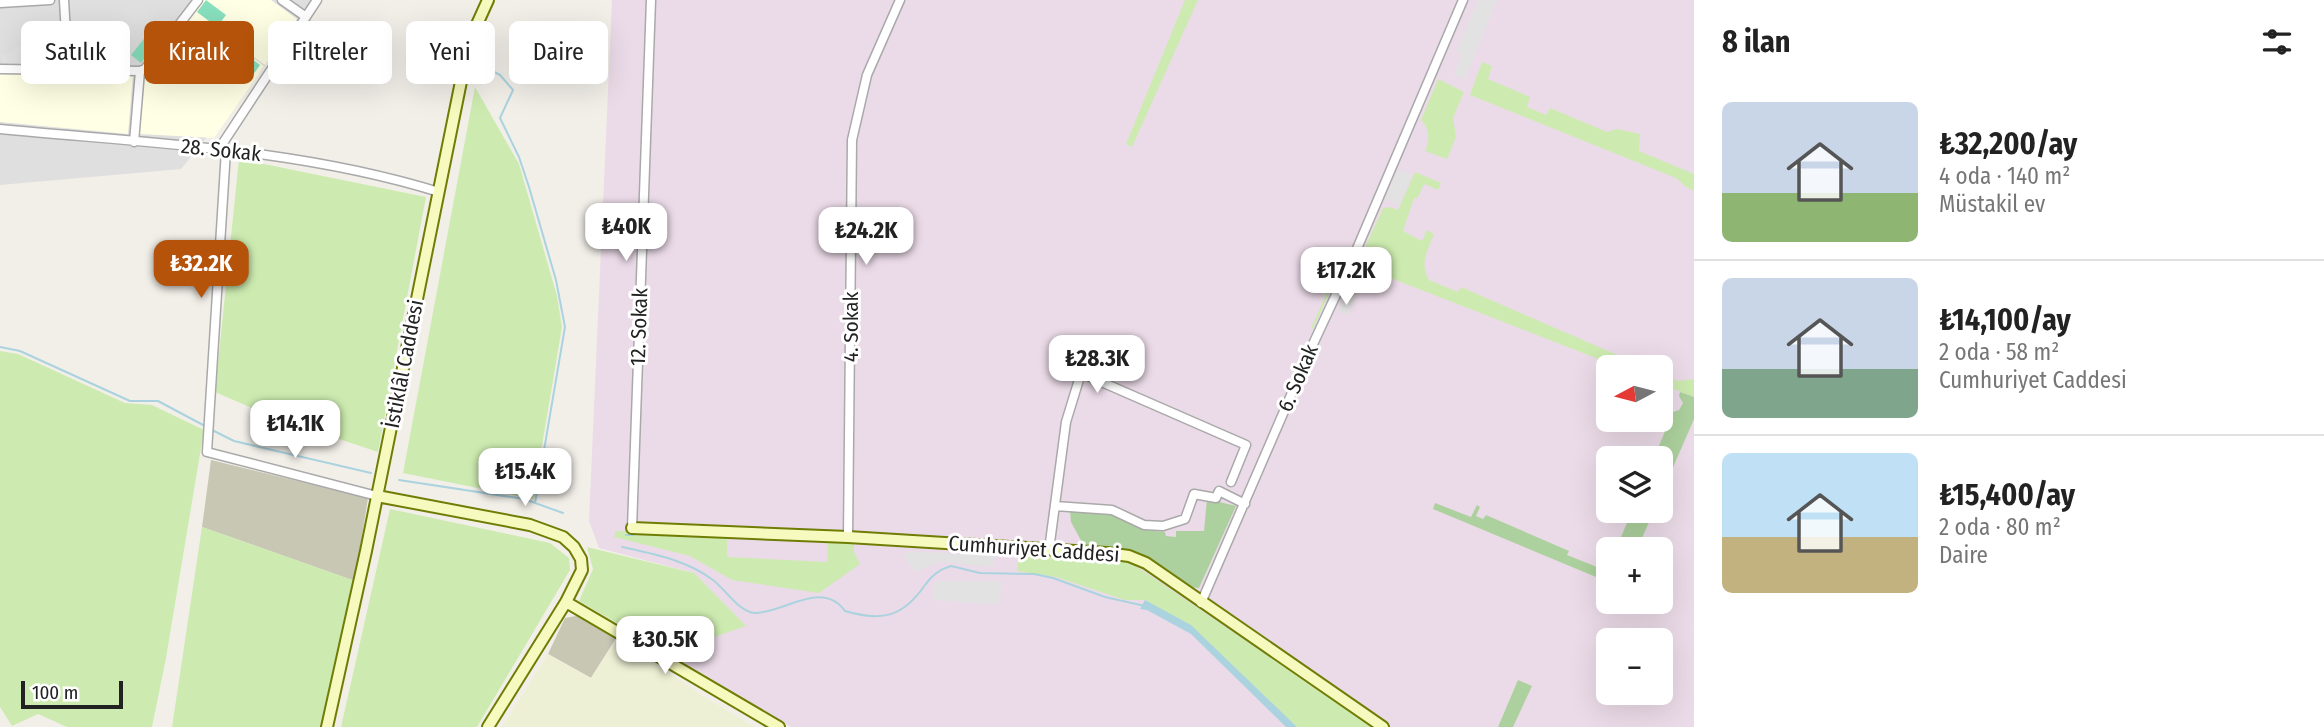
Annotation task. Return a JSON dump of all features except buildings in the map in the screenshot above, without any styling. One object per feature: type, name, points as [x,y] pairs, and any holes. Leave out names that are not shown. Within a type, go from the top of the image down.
[{"type":"street","points":[[0,3],[50,0]]},
{"type":"street","points":[[64,0],[65,21]]},
{"type":"street","points":[[130,71],[140,71],[148,67],[198,0]]},
{"type":"street","points":[[282,0],[306,17]]},
{"type":"street","points":[[317,0],[223,149],[207,452],[377,496],[530,525],[563,537],[574,547],[581,559],[582,569],[566,602],[488,727]]},
{"type":"street","name":"İstiklâl Caddesi","points":[[327,727],[469,42],[488,0]]},
{"type":"street","name":"12. Sokak","points":[[632,528],[651,0]]},
{"type":"street","name":"4. Sokak","points":[[848,537],[852,140],[867,75],[900,0]]},
{"type":"street","name":"6. Sokak","points":[[1201,603],[1463,0]]},
{"type":"street","points":[[0,69],[21,69]]},
{"type":"street","points":[[134,142],[140,71]]},
{"type":"street","name":"28. Sokak","points":[[0,129],[256,152],[411,183],[439,192]]},
{"type":"street","points":[[1049,550],[1066,422],[1081,373],[1246,445],[1231,482]]},
{"type":"street","points":[[1055,506],[1112,510],[1144,525],[1163,526],[1185,519],[1194,494],[1216,498],[1219,491],[1245,504]]},
{"type":"street","name":"Cumhuriyet Caddesi","points":[[632,528],[1107,552],[1136,558],[1383,727]]},
{"type":"street","points":[[566,602],[779,727]]},
{"type":"shaded area","points":[[0,0],[318,0],[301,21],[268,21],[268,62],[254,79],[254,21],[144,21],[144,84],[250,84],[181,169],[0,185]]},
{"type":"shaded area","points":[[201,0],[271,0],[297,19],[268,21],[268,61],[265,65],[254,57],[254,21],[185,21]]},
{"type":"shaded area","points":[[612,0],[1694,0],[1694,727],[791,727],[666,652],[745,626],[694,573],[599,548],[589,521]]},
{"type":"shaded area","points":[[1478,0],[1497,0],[1465,79],[1454,75],[1461,56],[1457,50]]},
{"type":"shaded area","points":[[21,46],[21,64],[2,64],[2,55],[7,55]]},
{"type":"shaded area","points":[[254,59],[264,66],[254,80]]},
{"type":"shaded area","points":[[0,73],[21,73],[21,84],[130,84],[130,74],[133,74],[128,134],[0,122]]},
{"type":"shaded area","points":[[144,77],[144,84],[252,84],[214,138],[139,134]]},
{"type":"shaded area","points":[[1398,169],[1412,175],[1399,206],[1385,198]]},
{"type":"shaded area","points":[[1357,265],[1366,270],[1348,315],[1338,311]]},
{"type":"shaded area","points":[[211,460],[368,498],[355,581],[202,527]]},
{"type":"shaded area","points":[[910,551],[995,556],[993,567],[939,562],[915,572],[903,554]]},
{"type":"shaded area","points":[[935,581],[1001,581],[1000,605],[932,600]]},
{"type":"shaded area","points":[[576,616],[598,623],[618,635],[591,678],[548,654],[565,618]]},
{"type":"shaded area","points":[[617,638],[755,727],[502,727],[548,654],[591,678]]},
{"type":"green space","points":[[206,0],[226,15],[222,21],[209,21],[197,12]]},
{"type":"green space","points":[[1185,0],[1198,0],[1132,147],[1126,144]]},
{"type":"green space","points":[[144,39],[144,59],[141,63],[131,55]]},
{"type":"green space","points":[[254,60],[260,65],[254,73]]},
{"type":"green space","points":[[1482,62],[1492,66],[1488,79],[1530,97],[1527,107],[1546,115],[1550,108],[1607,132],[1617,129],[1640,134],[1639,151],[1694,174],[1694,191],[1676,178],[1470,95]]},
{"type":"green space","points":[[1438,79],[1464,92],[1453,118],[1456,137],[1447,159],[1425,151],[1428,135],[1421,120]]},
{"type":"green space","points":[[475,87],[519,164],[557,296],[562,327],[533,499],[403,473]]},
{"type":"green space","points":[[239,159],[426,197],[378,452],[273,417],[215,392]]},
{"type":"green space","points":[[1415,172],[1441,183],[1438,190],[1424,184],[1417,199],[1414,198],[1403,231],[1422,241],[1427,230],[1434,234],[1425,262],[1429,280],[1458,292],[1461,287],[1617,355],[1596,355],[1596,358],[1357,265],[1383,208],[1398,210]]},
{"type":"green space","points":[[1338,268],[1340,269],[1313,329],[1311,328]]},
{"type":"green space","points":[[0,351],[18,354],[125,403],[152,405],[204,430],[152,727],[67,727],[38,714],[12,726],[0,707]]},
{"type":"green space","points":[[1673,379],[1694,379],[1694,397],[1673,389]]},
{"type":"green space","points":[[1680,392],[1694,397],[1694,419],[1673,467],[1673,446],[1659,446],[1665,432],[1673,432],[1673,412],[1679,410],[1683,403]]},
{"type":"green space","points":[[1207,499],[1236,506],[1199,588],[1189,587],[1117,549],[1084,546],[1071,522],[1070,511],[1104,513],[1137,524],[1144,530],[1165,532],[1166,536],[1176,537],[1176,531],[1204,531]]},
{"type":"green space","points":[[1435,503],[1471,517],[1477,505],[1480,507],[1476,516],[1483,519],[1486,515],[1569,551],[1567,555],[1596,567],[1596,577],[1433,509]]},
{"type":"green space","points":[[390,509],[550,543],[569,558],[570,570],[477,727],[341,727]]},
{"type":"green space","points":[[1627,523],[1649,523],[1642,537],[1621,537]]},
{"type":"green space","points":[[202,527],[355,581],[320,727],[172,727]]},
{"type":"green space","points":[[616,531],[727,537],[727,557],[827,562],[828,542],[854,543],[854,552],[860,564],[819,593],[732,580],[690,556],[614,537]]},
{"type":"green space","points":[[587,547],[694,573],[746,626],[668,653],[579,601],[593,569]]},
{"type":"green space","points":[[1019,553],[1130,562],[1373,727],[1297,727],[1190,625],[1145,600],[1125,600],[1056,577],[1017,571]]},
{"type":"green space","points":[[1518,680],[1532,686],[1513,727],[1498,727]]},
{"type":"water","points":[[1145,600],[1191,625],[1297,727],[1286,727],[1191,634],[1147,610],[1140,609]]},
{"type":"waterway","points":[[495,72],[513,90],[500,118],[519,157],[529,187],[556,280],[565,327],[535,503]]},
{"type":"waterway","points":[[0,347],[20,351],[130,401],[158,401],[205,426]]},
{"type":"waterway","points":[[210,429],[234,441],[371,473]]},
{"type":"waterway","points":[[399,480],[524,499],[563,513]]},
{"type":"waterway","points":[[626,535],[634,535]]},
{"type":"waterway","points":[[622,547],[692,567],[713,580],[743,609],[755,613],[802,600],[825,598],[836,602],[845,611],[870,616],[891,614],[917,596],[936,573],[951,566],[980,573],[1034,574],[1105,597],[1145,606]]}]
